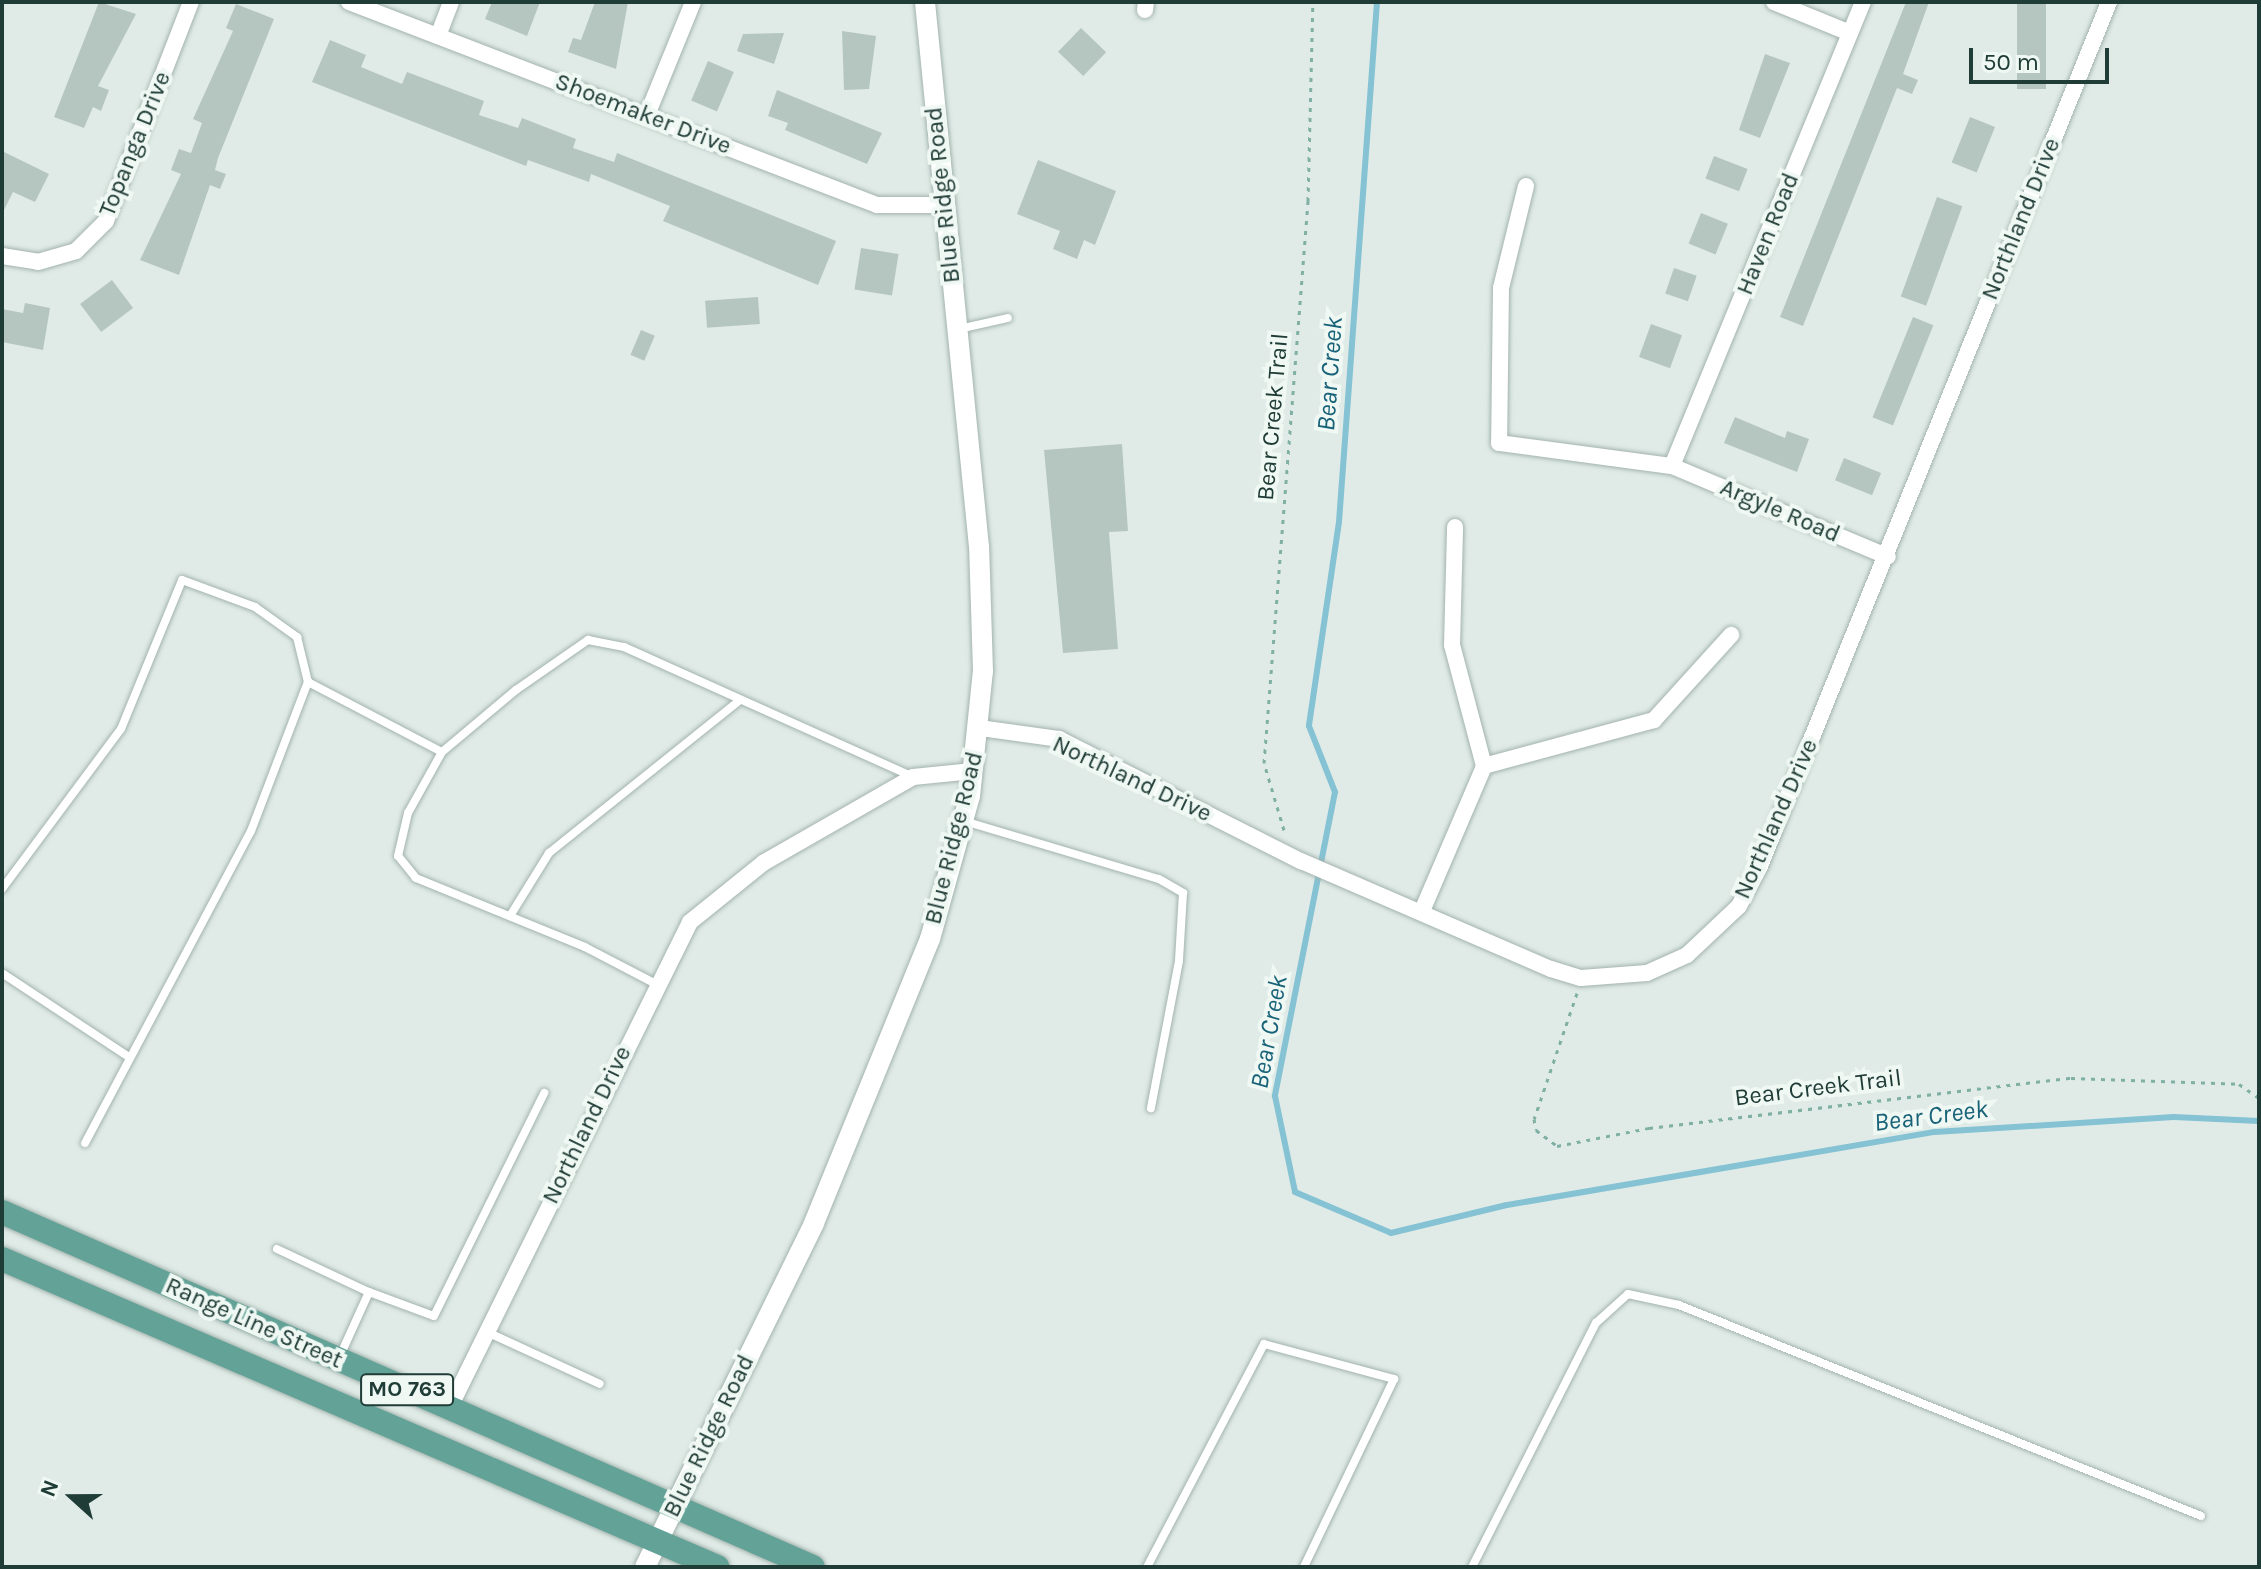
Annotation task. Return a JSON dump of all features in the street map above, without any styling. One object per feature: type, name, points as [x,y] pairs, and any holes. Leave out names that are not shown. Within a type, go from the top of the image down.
[{"type":"main road","name":"Range Line Street","points":[[2,1212],[813,1567]]},
{"type":"main road","name":"Range Line Street","points":[[2,1259],[717,1567]]},
{"type":"street","name":"Topanga Drive","points":[[2,256],[38,262],[76,251],[106,221],[191,2]]},
{"type":"street","name":"Shoemaker Drive","points":[[349,2],[877,205],[941,205]]},
{"type":"street","points":[[438,36],[451,2]]},
{"type":"street","points":[[647,115],[693,2]]},
{"type":"street","name":"Blue Ridge Road","points":[[645,1567],[818,1214],[930,939],[964,821],[973,771],[980,728],[979,547],[958,329],[941,205],[925,2]]},
{"type":"street","points":[[1774,2],[1850,33]]},
{"type":"street","name":"Haven Road","points":[[1672,466],[1863,2]]},
{"type":"street","name":"Northland Drive","points":[[980,728],[1059,739],[1301,861],[1581,978],[1647,973],[1696,948],[1739,906],[1760,866],[1888,557],[2109,2]]},
{"type":"street","name":"Argyle Road","points":[[1526,186],[1502,277],[1499,443],[1672,466],[1888,557]]},
{"type":"street","points":[[1422,911],[1484,766],[1452,645],[1455,527]]},
{"type":"street","points":[[1484,766],[1654,720],[1731,635]]},
{"type":"street","name":"Northland Drive","points":[[449,1409],[656,984],[690,922],[751,873],[913,777],[973,771]]},
{"type":"lane","points":[[958,329],[1008,318]]},
{"type":"lane","points":[[2,889],[121,729],[182,580],[255,607],[297,637],[308,682],[251,831],[85,1143]]},
{"type":"lane","points":[[656,984],[510,916],[416,878],[398,856],[408,813],[442,752],[588,640],[624,647],[913,777]]},
{"type":"lane","points":[[308,682],[442,752]]},
{"type":"lane","points":[[510,916],[549,853],[739,701]]},
{"type":"lane","points":[[964,821],[1159,879],[1183,893],[1179,961],[1151,1108]]},
{"type":"lane","points":[[2,973],[129,1057]]},
{"type":"lane","points":[[277,1249],[369,1292],[434,1316],[544,1093]]},
{"type":"lane","points":[[338,1360],[369,1292]]},
{"type":"lane","points":[[1472,1567],[1596,1323],[1628,1294],[1679,1305],[2201,1516]]},
{"type":"lane","points":[[486,1332],[600,1384]]},
{"type":"lane","points":[[1147,1567],[1264,1344],[1394,1379],[1304,1567]]},
{"type":"path","name":"Bear Creek Trail","points":[[1284,830],[1264,763],[1308,201],[1313,2]]},
{"type":"path","name":"Bear Creek Trail","points":[[1579,987],[1534,1119],[1536,1130],[1557,1146],[1649,1128],[2071,1078],[2239,1084],[2259,1098]]},
{"type":"building","points":[[99,2],[136,14],[98,86],[109,90],[101,111],[93,107],[84,128],[54,117]]},
{"type":"building","points":[[492,2],[540,2],[527,36],[485,19]]},
{"type":"building","points":[[595,2],[628,2],[616,69],[568,52],[573,38],[581,40]]},
{"type":"building","points":[[1906,2],[1929,2],[1903,74],[1918,80],[1912,94],[1897,88],[1803,326],[1780,317]]},
{"type":"building","points":[[2017,2],[2046,2],[2046,89],[2017,89]]},
{"type":"building","points":[[236,4],[274,19],[218,158],[215,170],[226,174],[220,189],[210,185],[179,275],[140,260],[181,174],[171,170],[179,149],[191,153],[202,123],[193,119],[233,31],[226,28]]},
{"type":"building","points":[[1081,28],[1106,52],[1083,76],[1058,52]]},
{"type":"building","points":[[842,31],[876,36],[869,89],[844,90]]},
{"type":"building","points":[[784,33],[774,64],[737,51],[743,34]]},
{"type":"building","points":[[330,40],[366,55],[361,67],[402,84],[407,72],[484,101],[479,115],[518,128],[522,118],[576,139],[573,148],[614,162],[617,153],[836,241],[818,285],[663,221],[670,206],[591,174],[589,182],[528,160],[526,166],[312,82]]},
{"type":"building","points":[[1765,54],[1790,63],[1760,138],[1739,130]]},
{"type":"building","points":[[708,61],[734,72],[717,112],[691,101]]},
{"type":"building","points":[[777,90],[882,133],[867,164],[785,130],[788,123],[768,116]]},
{"type":"building","points":[[1970,117],[1995,127],[1977,173],[1952,162]]},
{"type":"building","points":[[2,151],[49,174],[35,202],[13,192],[2,214]]},
{"type":"building","points":[[1714,156],[1748,169],[1739,191],[1705,178]]},
{"type":"building","points":[[1038,160],[1116,191],[1095,245],[1084,240],[1077,259],[1053,249],[1060,231],[1017,214]]},
{"type":"building","points":[[1937,197],[1962,206],[1926,306],[1901,297]]},
{"type":"building","points":[[1701,213],[1728,224],[1716,254],[1689,244]]},
{"type":"building","points":[[861,248],[899,254],[892,295],[854,289]]},
{"type":"building","points":[[1674,268],[1697,276],[1688,301],[1665,294]]},
{"type":"building","points":[[112,280],[133,308],[101,332],[80,304]]},
{"type":"building","points":[[758,297],[760,324],[707,328],[705,301]]},
{"type":"building","points":[[25,303],[50,308],[43,350],[2,342],[2,309],[23,313]]},
{"type":"building","points":[[1913,317],[1933,325],[1893,425],[1873,417]]},
{"type":"building","points":[[1651,324],[1682,335],[1670,368],[1639,357]]},
{"type":"building","points":[[641,330],[655,336],[644,361],[630,355]]},
{"type":"building","points":[[1735,417],[1785,438],[1787,431],[1809,439],[1797,472],[1724,443]]},
{"type":"building","points":[[1122,444],[1128,531],[1109,532],[1118,649],[1063,653],[1044,450]]},
{"type":"building","points":[[1844,458],[1881,473],[1872,495],[1835,480]]},
{"type":"waterway","name":"Bear Creek","points":[[1377,2],[1339,522],[1309,726],[1335,792],[1275,1096],[1295,1192],[1391,1233],[1507,1205],[1935,1132],[2174,1117],[2259,1121]]}]
